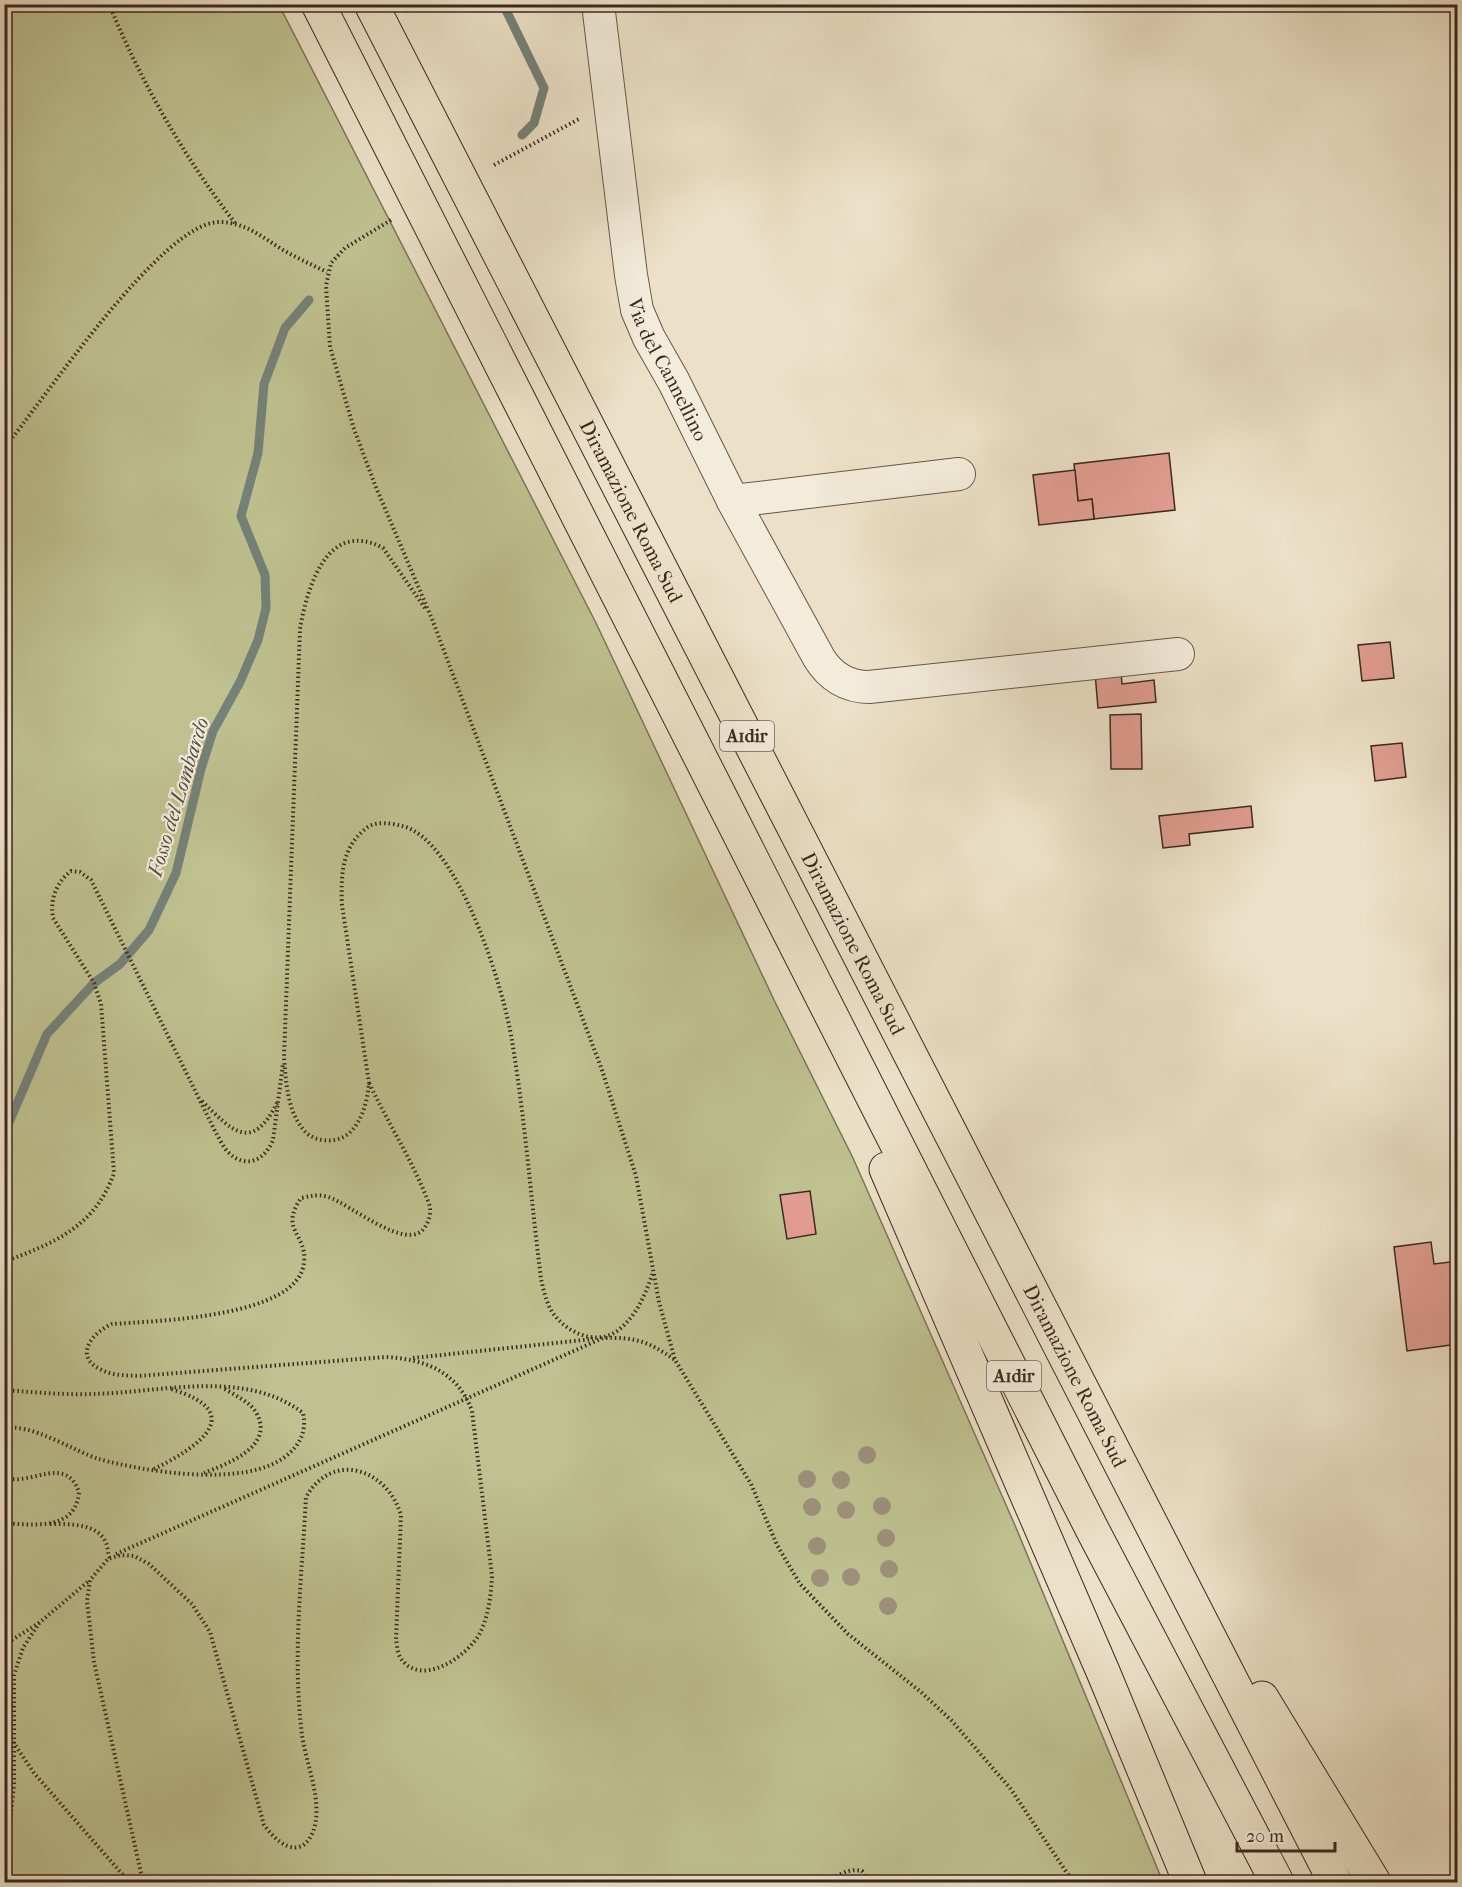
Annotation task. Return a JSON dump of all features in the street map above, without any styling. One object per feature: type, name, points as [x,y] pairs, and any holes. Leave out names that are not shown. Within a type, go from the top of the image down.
[{"type":"highway","name":"A1dir","points":[[318,4],[1081,1508],[1277,1882]]},
{"type":"highway","name":"Diramazione Roma Sud","points":[[371,4],[1335,1882]]},
{"type":"highway","points":[[756,867],[1104,1674],[1190,1882]]},
{"type":"highway","points":[[1123,1468],[1374,1882]]},
{"type":"street","name":"Via del Cannellino","points":[[598,4],[637,310],[649,338],[674,382],[733,501],[819,658],[832,674],[850,684],[869,687],[1178,654]]},
{"type":"street","points":[[733,501],[959,474]]},
{"type":"path","points":[[109,4],[172,130],[201,179],[236,223]]},
{"type":"path","points":[[494,165],[610,105]]},
{"type":"path","points":[[392,220],[345,248],[331,263],[327,272],[330,347],[345,400],[396,540],[432,620],[602,1070],[636,1176],[653,1272],[675,1360],[751,1485],[777,1545],[800,1584],[848,1634],[921,1692],[951,1720],[1010,1788],[1073,1882]]},
{"type":"path","points":[[4,448],[108,315],[158,258],[181,237],[201,226],[218,221],[236,223],[327,272]]},
{"type":"path","points":[[4,1262],[41,1248],[71,1231],[94,1213],[108,1191],[114,1173],[101,1004],[94,983],[53,918],[51,906],[60,879],[71,871],[80,872],[91,880],[227,1152],[237,1159],[253,1162],[261,1159],[268,1152],[273,1140],[284,1057],[300,629],[314,575],[327,556],[342,545],[356,541],[373,543],[383,548],[397,564],[432,620]]},
{"type":"path","points":[[284,1057],[287,1088],[294,1113],[302,1129],[312,1137],[334,1141],[354,1129],[368,1104],[369,1083],[342,905],[341,876],[345,858],[354,839],[367,827],[386,822],[408,827],[442,855],[462,888],[498,986],[512,1039],[539,1268],[546,1299],[555,1316],[567,1328],[580,1334],[603,1338]]},
{"type":"path","points":[[369,1083],[388,1124],[417,1172],[430,1205],[429,1220],[422,1231],[415,1235],[405,1235],[376,1224],[328,1197],[316,1195],[301,1198],[292,1212],[292,1226],[303,1249],[304,1264],[293,1285],[274,1298],[204,1317],[112,1324],[99,1329],[91,1337],[88,1347],[90,1361],[98,1369],[113,1374],[138,1376],[386,1357],[411,1358],[631,1337],[654,1345],[675,1360]]},
{"type":"path","points":[[199,1098],[225,1124],[243,1134],[252,1134],[267,1123],[279,1100]]},
{"type":"path","points":[[4,1645],[39,1623],[90,1580],[108,1559],[139,1542],[468,1400],[620,1329],[635,1312],[646,1292],[653,1272]]},
{"type":"path","points":[[108,1559],[120,1555],[134,1556],[149,1564],[192,1604],[210,1632],[264,1825],[280,1844],[297,1848],[309,1838],[317,1815],[298,1697],[297,1644],[306,1497],[313,1485],[338,1470],[352,1469],[373,1477],[390,1491],[401,1515],[396,1638],[399,1656],[409,1666],[423,1670],[448,1665],[466,1653],[481,1632],[490,1603],[492,1576],[472,1411],[468,1400],[453,1379],[444,1372],[411,1358]]},
{"type":"path","points":[[152,1470],[197,1446],[207,1435],[211,1425],[210,1414],[204,1404],[191,1395],[167,1388]]},
{"type":"path","points":[[4,1390],[92,1395],[167,1388],[238,1388],[291,1404],[303,1413],[306,1426],[296,1448],[281,1461],[262,1469],[202,1474],[152,1470],[98,1459],[22,1428],[4,1429]]},
{"type":"path","points":[[202,1474],[244,1456],[254,1444],[261,1427],[256,1412],[223,1388]]},
{"type":"path","points":[[4,1478],[25,1480],[56,1471],[76,1484],[79,1492],[76,1507],[71,1513],[50,1524]]},
{"type":"path","points":[[4,1523],[77,1524],[95,1532],[105,1540],[108,1559]]},
{"type":"path","points":[[90,1580],[87,1601],[94,1662],[143,1882]]},
{"type":"path","points":[[4,1878],[12,1820],[14,1675],[23,1648],[39,1623]]},
{"type":"path","points":[[4,1695],[13,1707]]},
{"type":"path","points":[[13,1741],[34,1773],[129,1882]]},
{"type":"path","points":[[829,1882],[848,1870],[854,1869],[862,1871],[869,1882]]},
{"type":"green space","points":[[5,5],[279,5],[596,623],[775,1002],[853,1158],[1014,1523],[1163,1882],[5,1882]]},
{"type":"building","points":[[1169,453],[1175,510],[1094,519],[1092,499],[1078,501],[1074,464]]},
{"type":"building","points":[[1075,470],[1078,501],[1092,499],[1094,519],[1039,525],[1033,475]]},
{"type":"building","points":[[1390,642],[1394,678],[1362,681],[1358,645]]},
{"type":"building","points":[[1121,671],[1122,684],[1154,680],[1156,702],[1098,708],[1095,673]]},
{"type":"building","points":[[1141,714],[1142,769],[1111,769],[1110,715]]},
{"type":"building","points":[[1402,743],[1406,777],[1375,781],[1371,746]]},
{"type":"building","points":[[1251,806],[1253,827],[1189,834],[1190,845],[1163,848],[1159,816]]},
{"type":"building","points":[[810,1191],[816,1234],[787,1239],[780,1195]]},
{"type":"building","points":[[1431,1242],[1434,1264],[1458,1261],[1458,1344],[1407,1351],[1394,1247]]},
{"type":"waterway","points":[[503,4],[544,88],[534,123],[522,135]]},
{"type":"waterway","name":"Fosso del Lombardo","points":[[4,1134],[47,1034],[94,983],[120,964],[149,930],[176,873],[201,769],[213,731],[240,682],[258,640],[266,608],[265,575],[241,516],[258,453],[264,384],[285,328],[309,300]]}]
